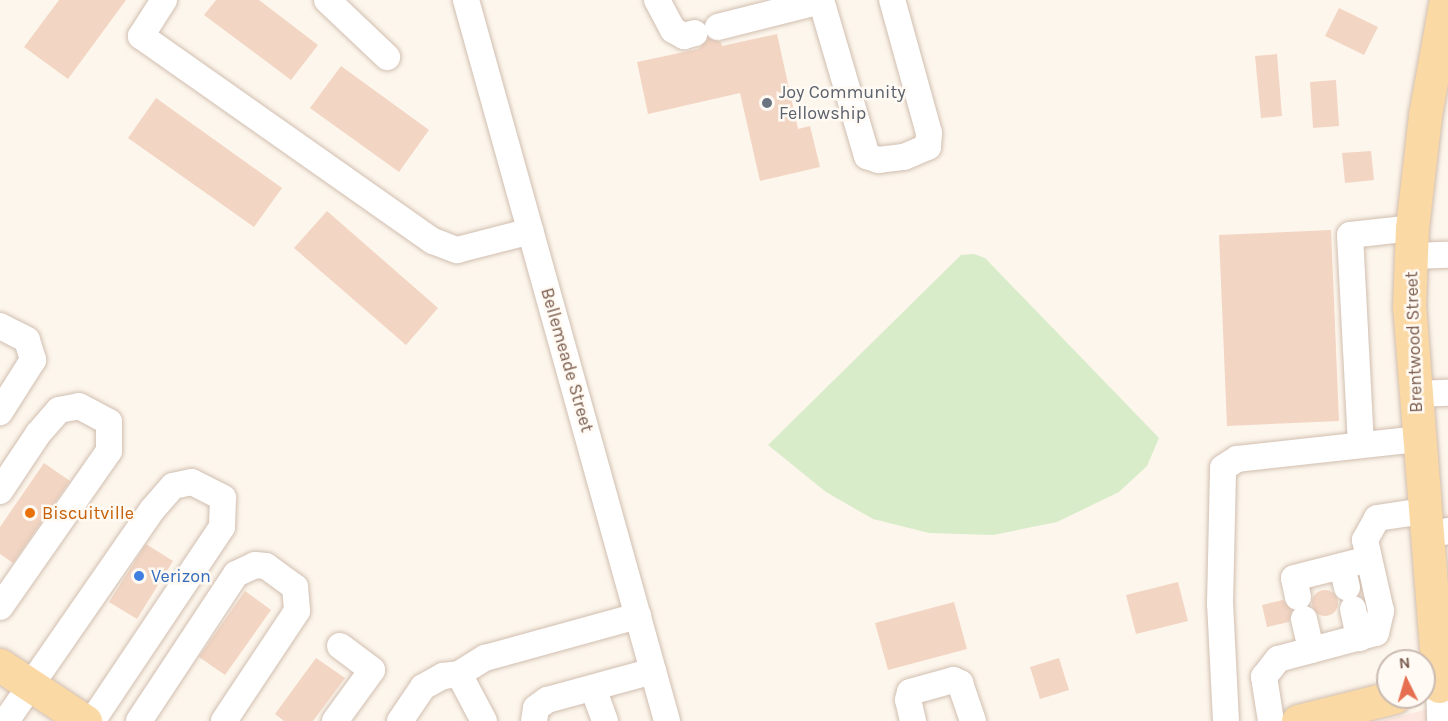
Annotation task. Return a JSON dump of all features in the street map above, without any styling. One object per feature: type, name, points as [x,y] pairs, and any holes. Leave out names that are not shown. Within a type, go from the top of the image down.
[{"type":"main road","name":"Brentwood Street","points":[[1437,686],[1440,592],[1433,526],[1418,439],[1409,308],[1411,242],[1425,116],[1446,0]]},
{"type":"main road","points":[[0,665],[85,721]]},
{"type":"main road","points":[[1299,721],[1376,702]]},
{"type":"street","points":[[164,0],[141,36],[433,242],[457,250],[531,231]]},
{"type":"street","points":[[327,0],[387,57]]},
{"type":"street","name":"Bellemeade Street","points":[[466,0],[667,721]]},
{"type":"street","points":[[657,0],[673,30],[684,36],[821,0],[867,156],[878,160],[904,157],[928,147],[929,133],[892,0]]},
{"type":"street","points":[[1361,445],[1350,236],[1411,242],[1448,255]]},
{"type":"street","points":[[0,326],[27,340],[33,360],[0,412]]},
{"type":"street","points":[[1415,394],[1448,393]]},
{"type":"street","points":[[0,491],[38,434],[60,410],[79,406],[109,422],[109,451],[0,607]]},
{"type":"street","points":[[1226,721],[1220,604],[1223,468],[1237,459],[1418,439]]},
{"type":"street","points":[[6,721],[152,510],[173,486],[192,482],[223,498],[222,527],[92,721]]},
{"type":"street","points":[[1271,721],[1264,677],[1278,659],[1377,633],[1381,611],[1365,540],[1377,518],[1433,526]]},
{"type":"street","points":[[1347,587],[1370,559]]},
{"type":"street","points":[[139,721],[236,574],[255,565],[266,566],[295,587],[297,611],[224,721]]},
{"type":"street","points":[[1311,650],[1294,578],[1347,587]]},
{"type":"street","points":[[1347,587],[1359,638]]},
{"type":"street","points":[[400,721],[423,687],[443,676],[459,674],[485,658],[638,616]]},
{"type":"street","points":[[335,721],[372,669],[340,646]]},
{"type":"street","points":[[534,721],[536,708],[547,700],[653,671]]},
{"type":"street","points":[[459,674],[484,721]]},
{"type":"street","points":[[913,721],[908,700],[910,692],[953,680],[960,683],[973,721]]},
{"type":"street","points":[[1437,686],[1440,721]]},
{"type":"street","points":[[593,688],[605,721]]},
{"type":"shaded area","points":[[1448,704],[1448,721],[1381,721],[1436,709],[1436,707]]},
{"type":"green space","points":[[974,254],[985,258],[1159,438],[1147,466],[1119,492],[1057,522],[993,535],[929,533],[873,519],[826,492],[768,445],[961,255]]},
{"type":"building","points":[[59,0],[126,0],[68,79],[24,47]]},
{"type":"building","points":[[216,0],[259,0],[318,45],[291,80],[204,15]]},
{"type":"building","points":[[1339,8],[1378,27],[1364,55],[1325,36]]},
{"type":"building","name":"Joy Community Fellowship","points":[[777,34],[798,129],[810,126],[820,167],[760,181],[740,93],[648,114],[637,62],[698,49],[709,38],[721,42],[722,46]]},
{"type":"building","points":[[1277,54],[1282,116],[1261,118],[1255,56]]},
{"type":"building","points":[[341,66],[429,130],[399,172],[310,108]]},
{"type":"building","points":[[1336,80],[1339,126],[1313,128],[1310,82]]},
{"type":"building","points":[[156,98],[282,188],[254,227],[128,138]]},
{"type":"building","points":[[1371,151],[1374,180],[1345,183],[1342,153]]},
{"type":"building","points":[[327,211],[438,308],[406,345],[294,248]]},
{"type":"building","points":[[1331,230],[1339,421],[1227,426],[1219,235]]},
{"type":"building","points":[[44,463],[70,481],[13,563],[0,554],[0,527]]},
{"type":"building","points":[[146,544],[173,561],[137,619],[109,602]]},
{"type":"building","points":[[1178,582],[1188,621],[1136,634],[1126,595]]},
{"type":"building","points":[[1325,590],[1334,594],[1338,603],[1334,612],[1325,616],[1316,612],[1312,603],[1316,594]]},
{"type":"building","points":[[245,591],[271,610],[225,675],[199,657]]},
{"type":"building","points":[[1283,600],[1292,611],[1289,622],[1267,627],[1262,605]]},
{"type":"building","points":[[954,602],[967,649],[888,670],[875,623]]},
{"type":"building","points":[[316,658],[345,678],[313,721],[284,721],[275,714]]},
{"type":"building","points":[[1059,658],[1069,690],[1040,699],[1030,667]]},
{"type":"place","name":"Joy Community Fellowship","points":[[767,103]]},
{"type":"place","name":"Biscuitville","points":[[30,513]]},
{"type":"place","name":"Verizon","points":[[139,576]]}]
